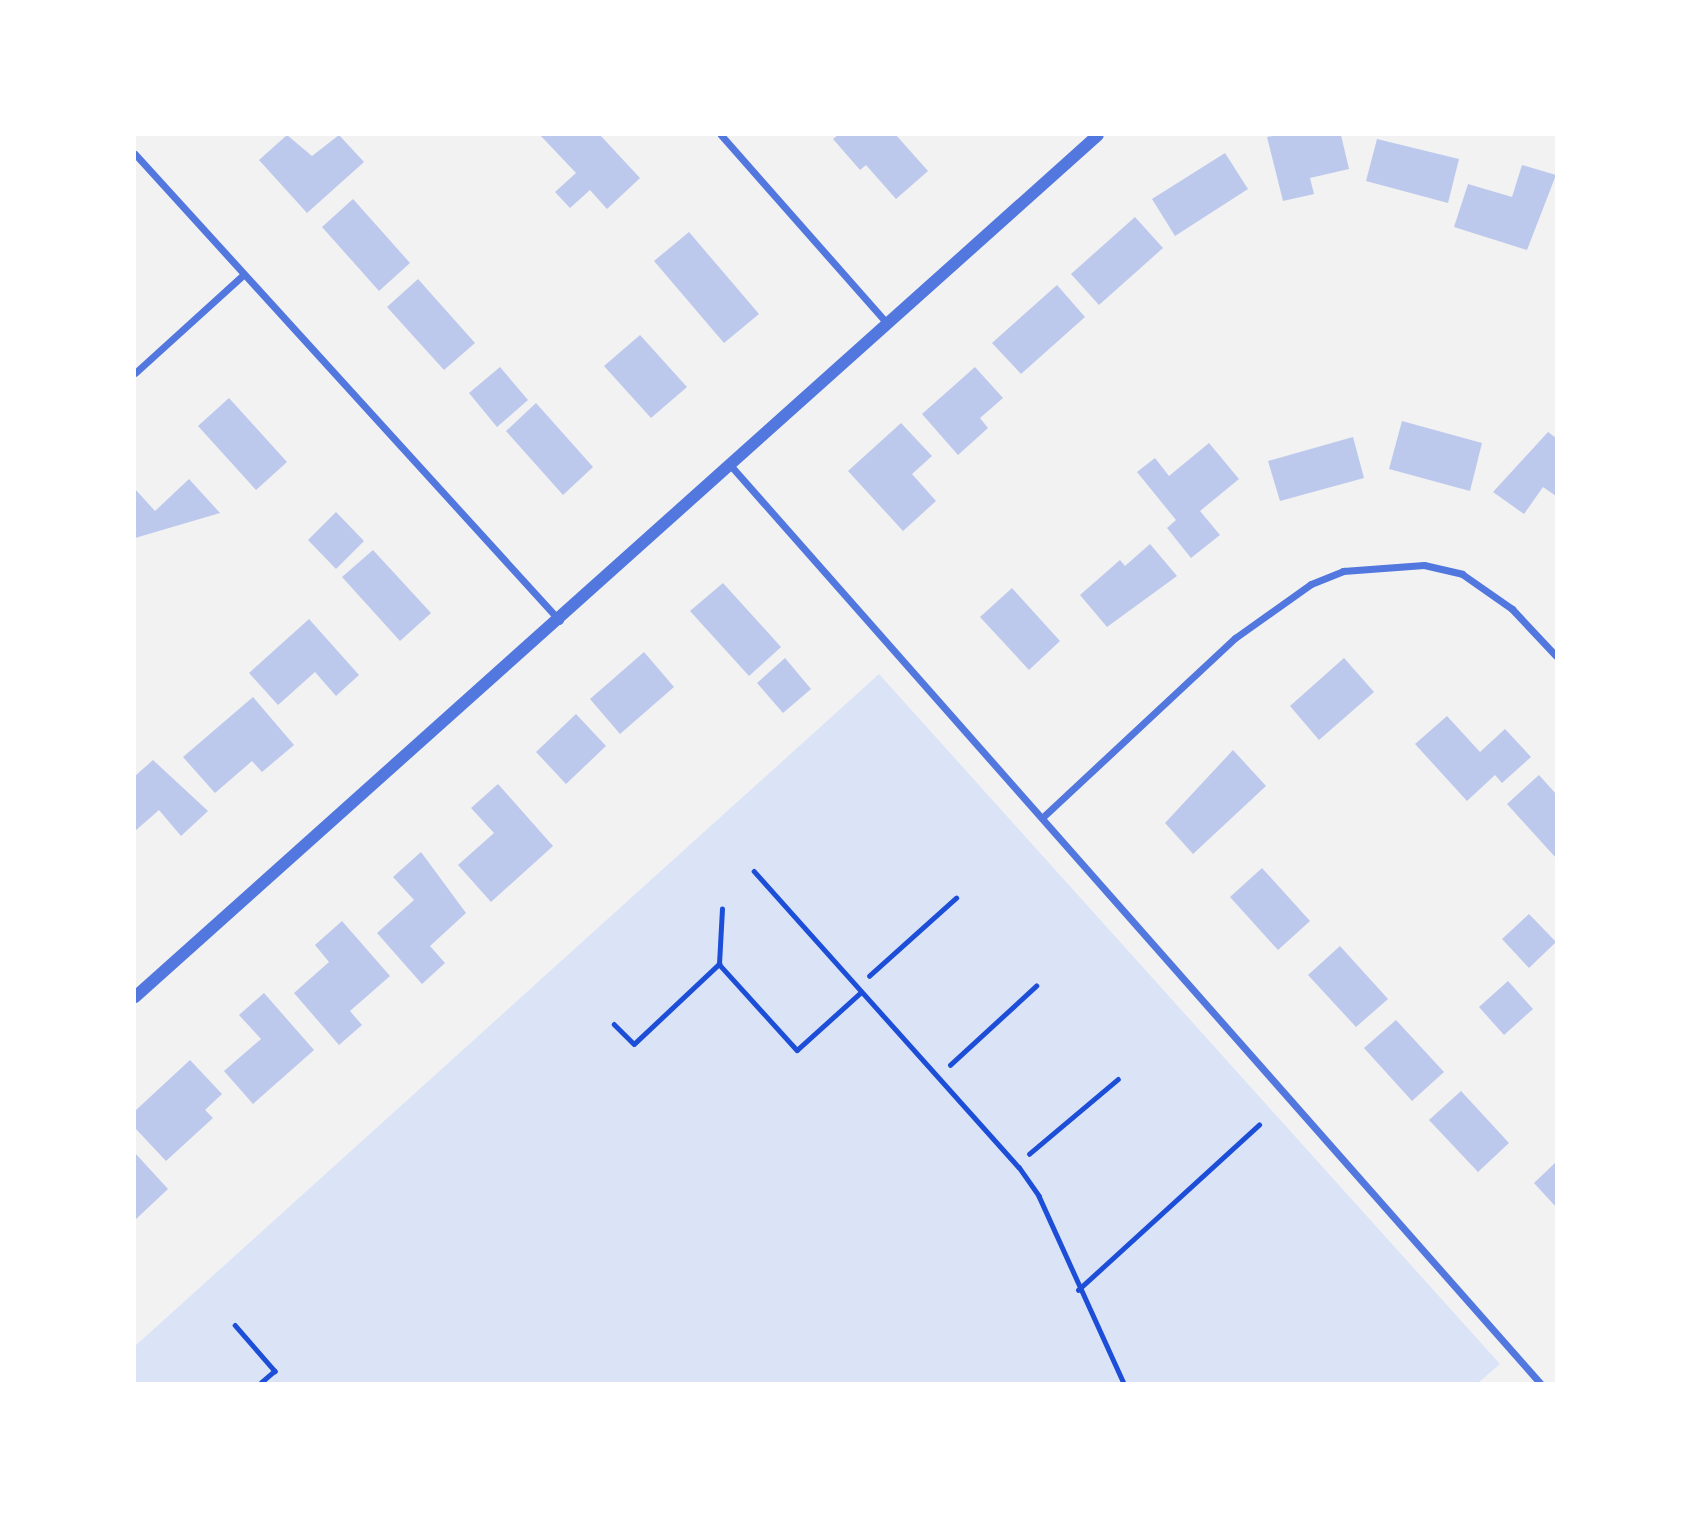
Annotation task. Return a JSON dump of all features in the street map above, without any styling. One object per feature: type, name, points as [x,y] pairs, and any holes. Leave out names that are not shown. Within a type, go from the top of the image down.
[{"type":"street","points":[[721,135],[886,322]]},
{"type":"street","points":[[135,997],[560,621],[886,322],[1098,135]]},
{"type":"street","points":[[135,154],[560,621]]},
{"type":"street","points":[[135,373],[243,275]]},
{"type":"street","points":[[731,466],[1044,816],[1540,1383]]},
{"type":"street","points":[[1044,816],[1235,638],[1311,584],[1343,571],[1399,564],[1462,574],[1512,609],[1556,656]]},
{"type":"street","points":[[1524,1383],[1533,1375]]},
{"type":"path","points":[[754,871],[860,993],[1019,1167],[1039,1196],[1078,1290],[1124,1383]]},
{"type":"path","points":[[869,976],[956,898]]},
{"type":"path","points":[[614,1024],[634,1044],[719,964],[722,909]]},
{"type":"path","points":[[719,964],[797,1051],[860,993]]},
{"type":"path","points":[[950,1065],[1036,986]]},
{"type":"path","points":[[1030,1154],[1118,1079]]},
{"type":"path","points":[[1078,1290],[1259,1125]]},
{"type":"path","points":[[235,1325],[275,1371],[261,1383]]},
{"type":"shaded area","points":[[879,674],[1500,1364],[1478,1383],[135,1383],[135,1346]]},
{"type":"building","points":[[287,135],[312,156],[339,135],[364,162],[307,213],[259,160]]},
{"type":"building","points":[[540,135],[600,135],[640,178],[607,209],[590,190],[570,208],[555,192],[576,173]]},
{"type":"building","points":[[838,135],[896,135],[928,171],[896,199],[866,165],[860,170],[833,139]]},
{"type":"building","points":[[1341,135],[1349,169],[1310,178],[1314,194],[1283,201],[1267,137]]},
{"type":"building","points":[[1377,139],[1459,159],[1448,203],[1366,181]]},
{"type":"building","points":[[1225,153],[1248,189],[1175,236],[1152,199]]},
{"type":"building","points":[[1522,165],[1556,175],[1527,250],[1454,227],[1468,184],[1512,197]]},
{"type":"building","points":[[353,199],[410,263],[379,291],[322,227]]},
{"type":"building","points":[[1135,217],[1163,248],[1099,305],[1071,274]]},
{"type":"building","points":[[689,232],[759,314],[724,343],[654,261]]},
{"type":"building","points":[[418,279],[475,343],[444,370],[387,307]]},
{"type":"building","points":[[1057,285],[1085,317],[1021,374],[992,343]]},
{"type":"building","points":[[640,335],[687,387],[651,418],[604,366]]},
{"type":"building","points":[[500,367],[528,400],[497,427],[469,393]]},
{"type":"building","points":[[975,367],[1003,398],[980,418],[988,428],[958,455],[922,414]]},
{"type":"building","points":[[229,398],[287,462],[256,490],[198,426]]},
{"type":"building","points":[[536,403],[593,467],[563,495],[506,431]]},
{"type":"building","points":[[1402,421],[1482,443],[1470,491],[1389,469]]},
{"type":"building","points":[[901,423],[932,456],[912,474],[936,501],[903,531],[848,471]]},
{"type":"building","points":[[1548,432],[1556,438],[1556,496],[1543,487],[1524,514],[1493,492]]},
{"type":"building","points":[[1353,437],[1364,478],[1280,501],[1268,461]]},
{"type":"building","points":[[1209,443],[1239,479],[1200,511],[1220,535],[1191,558],[1167,528],[1176,520],[1137,472],[1155,458],[1169,476]]},
{"type":"building","points":[[189,479],[220,513],[135,538],[135,489],[155,511]]},
{"type":"building","points":[[336,512],[364,541],[336,569],[308,540]]},
{"type":"building","points":[[1150,544],[1177,576],[1107,627],[1080,595],[1120,560],[1125,566]]},
{"type":"building","points":[[373,550],[431,613],[400,641],[342,577]]},
{"type":"building","points":[[723,583],[781,647],[749,676],[690,611]]},
{"type":"building","points":[[1012,588],[1060,641],[1029,670],[980,617]]},
{"type":"building","points":[[309,619],[359,675],[336,696],[315,672],[278,705],[249,673]]},
{"type":"building","points":[[644,652],[674,687],[620,734],[590,699]]},
{"type":"building","points":[[785,658],[811,689],[783,713],[757,683]]},
{"type":"building","points":[[1344,658],[1374,692],[1319,740],[1290,706]]},
{"type":"building","points":[[253,697],[294,745],[262,772],[252,761],[215,793],[183,757]]},
{"type":"building","points":[[576,714],[606,746],[566,784],[536,752]]},
{"type":"building","points":[[1447,716],[1480,752],[1505,729],[1531,757],[1502,783],[1495,775],[1467,801],[1415,744]]},
{"type":"building","points":[[1233,750],[1266,786],[1193,854],[1165,823]]},
{"type":"building","points":[[153,760],[208,811],[181,836],[159,810],[135,831],[135,776]]},
{"type":"building","points":[[1539,775],[1556,794],[1556,858],[1507,804]]},
{"type":"building","points":[[498,784],[553,846],[491,902],[458,865],[494,833],[471,808]]},
{"type":"building","points":[[421,852],[466,913],[430,946],[445,963],[422,984],[377,933],[414,900],[393,877]]},
{"type":"building","points":[[1262,868],[1310,921],[1278,950],[1230,897]]},
{"type":"building","points":[[1529,914],[1556,942],[1529,968],[1502,939]]},
{"type":"building","points":[[342,921],[390,976],[350,1011],[362,1025],[339,1045],[294,993],[329,962],[315,945]]},
{"type":"building","points":[[1340,946],[1388,999],[1356,1027],[1308,975]]},
{"type":"building","points":[[1508,981],[1533,1009],[1504,1035],[1479,1007]]},
{"type":"building","points":[[264,993],[314,1050],[253,1104],[224,1071],[261,1039],[239,1015]]},
{"type":"building","points":[[1396,1020],[1444,1072],[1412,1101],[1364,1048]]},
{"type":"building","points":[[190,1060],[222,1094],[205,1110],[213,1118],[166,1161],[135,1128],[135,1111]]},
{"type":"building","points":[[1461,1091],[1509,1143],[1478,1172],[1429,1120]]},
{"type":"building","points":[[135,1153],[168,1189],[135,1220]]},
{"type":"building","points":[[1556,1162],[1556,1207],[1534,1183]]}]
